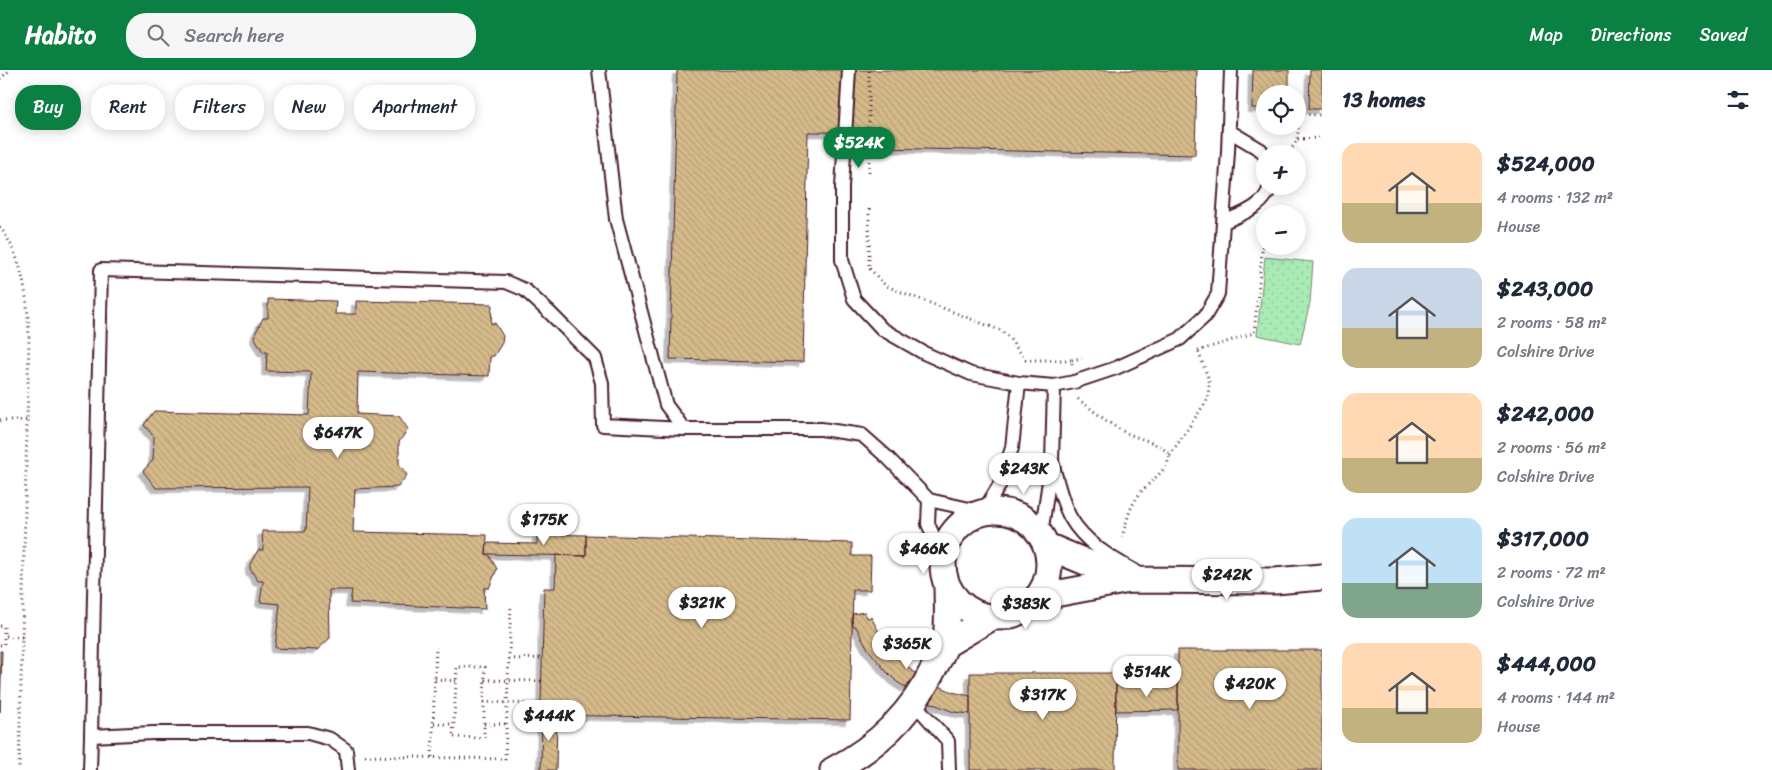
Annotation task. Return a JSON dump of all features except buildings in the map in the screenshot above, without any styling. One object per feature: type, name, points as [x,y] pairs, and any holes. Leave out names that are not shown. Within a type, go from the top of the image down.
[{"type":"street","points":[[999,510],[1015,513],[1030,521],[1044,540],[1050,564],[1047,581],[1039,597],[1026,609],[1010,616],[992,617],[979,614],[966,608],[955,598],[947,586],[943,572],[943,558],[948,542],[956,529],[968,518],[983,512],[999,510]]},
{"type":"street","points":[[1044,540],[1140,580]]},
{"type":"street","points":[[1039,597],[1140,580],[1275,581],[1322,577]]},
{"type":"street","points":[[833,770],[862,753],[890,730],[914,703],[945,645],[947,586]]},
{"type":"street","points":[[945,645],[992,617]]},
{"type":"lane","points":[[599,70],[616,219],[666,405],[684,429]]},
{"type":"lane","points":[[849,70],[842,187],[842,260],[854,300],[882,329],[924,353],[971,374],[1019,383],[1054,386],[1074,382],[1116,368],[1180,339],[1205,316],[1218,294],[1232,70]]},
{"type":"lane","points":[[1229,131],[1256,147]]},
{"type":"lane","points":[[1224,222],[1253,209],[1265,195]]},
{"type":"lane","points":[[90,770],[101,270],[506,282],[525,290],[595,358],[602,383],[603,425],[684,429],[821,429],[862,435],[888,458],[928,500],[983,512],[999,486],[1012,448],[1019,383]]},
{"type":"lane","points":[[1044,540],[1052,462],[1054,386]]},
{"type":"lane","points":[[1052,462],[1061,495],[1070,518],[1087,538],[1140,580]]},
{"type":"lane","points":[[928,500],[928,524],[943,558]]},
{"type":"lane","points":[[914,703],[948,741],[949,770]]},
{"type":"lane","points":[[91,736],[153,732],[308,733],[330,739],[346,750],[348,770]]},
{"type":"path","points":[[0,79],[10,70]]},
{"type":"path","points":[[868,172],[870,70]]},
{"type":"path","points":[[1295,145],[1298,139],[1298,114],[1322,115]]},
{"type":"path","points":[[1298,139],[1322,138]]},
{"type":"path","points":[[869,209],[869,268],[886,286],[1002,331],[1026,360],[1072,360],[1089,357]]},
{"type":"path","points":[[0,227],[9,239],[20,270],[28,305],[19,770]]},
{"type":"path","points":[[1198,351],[1254,333],[1262,255]]},
{"type":"path","points":[[1112,557],[1122,538],[1127,518],[1136,499],[1168,463],[1170,455],[1208,399],[1209,380],[1198,351],[1185,335]]},
{"type":"path","points":[[1072,360],[1078,399],[1117,428],[1133,437],[1161,446],[1170,455]]},
{"type":"path","points":[[0,420],[27,420]]},
{"type":"path","points":[[346,755],[505,759],[510,605]]},
{"type":"path","points":[[0,626],[4,626],[4,645],[0,645]]},
{"type":"path","points":[[4,636],[22,637]]},
{"type":"path","points":[[432,758],[436,648]]},
{"type":"path","points":[[509,659],[542,658]]},
{"type":"path","points":[[457,667],[485,667],[485,680],[484,738],[453,737],[457,667]]},
{"type":"path","points":[[435,679],[456,681]]},
{"type":"path","points":[[485,680],[508,682],[541,681]]},
{"type":"path","points":[[484,702],[541,704]]},
{"type":"path","points":[[434,724],[454,724]]},
{"type":"path","points":[[484,724],[506,724]]},
{"type":"green space","points":[[1265,257],[1313,262],[1310,303],[1300,344],[1257,335]]}]
